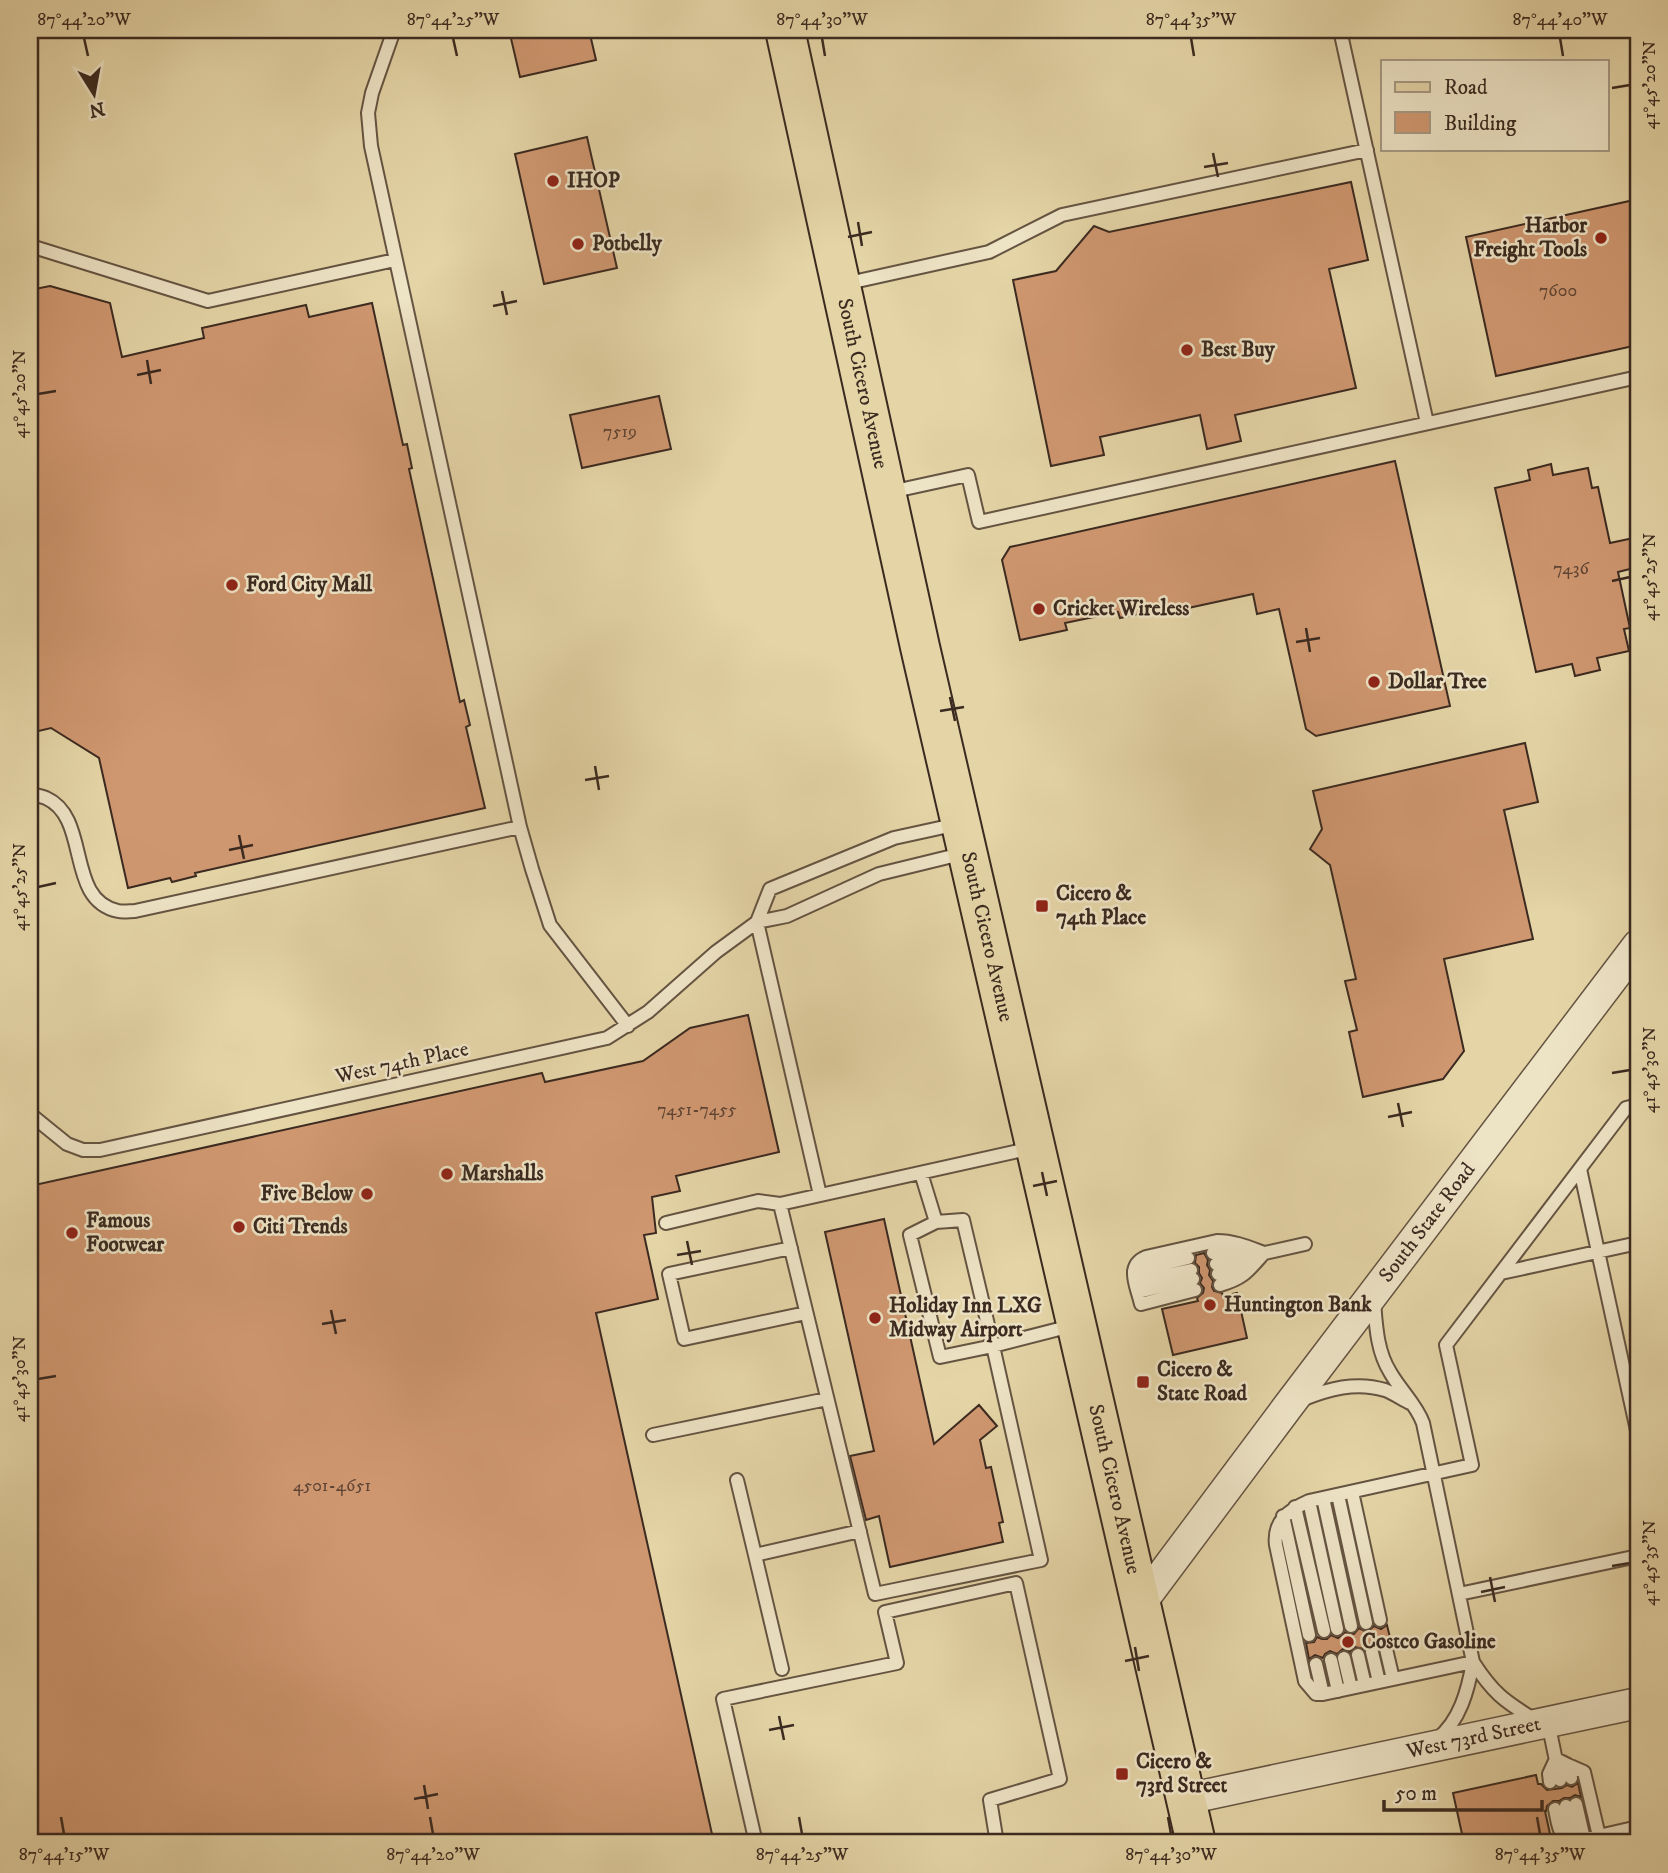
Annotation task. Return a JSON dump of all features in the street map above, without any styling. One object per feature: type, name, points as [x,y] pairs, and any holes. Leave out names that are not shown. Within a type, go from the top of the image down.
[{"type":"main road","name":"South Cicero Avenue","points":[[785,30],[964,838],[1196,1843]]},
{"type":"street","name":"South State Road","points":[[1141,1603],[1638,945]]},
{"type":"street","name":"West 73rd Street","points":[[1186,1799],[1638,1703]]},
{"type":"lane","points":[[394,30],[372,93],[368,113],[371,146],[520,827],[550,925],[628,1026]]},
{"type":"lane","points":[[1340,30],[1427,423]]},
{"type":"lane","points":[[841,285],[989,252],[1062,215],[1367,150]]},
{"type":"lane","points":[[30,249],[37,248],[208,301],[395,260]]},
{"type":"lane","points":[[886,492],[968,475],[979,522],[1638,377]]},
{"type":"lane","points":[[30,794],[47,798],[61,809],[71,823],[82,871],[90,891],[103,904],[118,911],[135,911],[520,827]]},
{"type":"lane","points":[[820,1195],[757,922],[770,889],[894,838],[964,838]]},
{"type":"lane","name":"West 74th Place","points":[[30,1114],[67,1144],[83,1150],[100,1150],[607,1038],[649,1012],[716,952],[757,922],[787,916],[964,838]]},
{"type":"lane","points":[[1473,1662],[1323,1695],[1316,1694],[1305,1681],[1276,1545],[1277,1528],[1283,1516],[1309,1501],[1472,1465],[1446,1345],[1626,1108],[1638,1105]]},
{"type":"lane","points":[[666,1223],[758,1201],[780,1204],[1035,1147]]},
{"type":"lane","points":[[1580,1169],[1638,1435]]},
{"type":"lane","points":[[922,1172],[936,1222]]},
{"type":"lane","points":[[780,1204],[875,1594],[1041,1560],[993,1346],[963,1220],[936,1222],[910,1235],[940,1357],[993,1346],[1077,1325]]},
{"type":"lane","points":[[1137,1287],[1135,1265],[1146,1256],[1217,1241],[1227,1241],[1264,1253]]},
{"type":"lane","points":[[1501,1273],[1638,1243]]},
{"type":"lane","points":[[1217,1269],[1264,1253],[1306,1244]]},
{"type":"lane","points":[[1217,1269],[1246,1246]]},
{"type":"lane","points":[[791,1248],[669,1274],[684,1339],[807,1313]]},
{"type":"lane","points":[[1217,1269],[1237,1280],[1264,1253]]},
{"type":"lane","points":[[1137,1287],[1192,1274],[1137,1287]]},
{"type":"lane","points":[[1373,1294],[1378,1341],[1384,1360],[1420,1413],[1423,1423],[1473,1662],[1497,1695],[1544,1723],[1561,1773],[1584,1772],[1599,1836]]},
{"type":"lane","points":[[1289,1405],[1342,1387],[1364,1386],[1386,1390],[1414,1405]]},
{"type":"lane","points":[[653,1435],[827,1399]]},
{"type":"lane","points":[[737,1480],[782,1669]]},
{"type":"lane","points":[[1352,1492],[1380,1620]]},
{"type":"lane","points":[[1338,1495],[1366,1623]]},
{"type":"lane","points":[[1323,1498],[1352,1626]]},
{"type":"lane","points":[[1295,1507],[1331,1630],[1309,1501]]},
{"type":"lane","points":[[1283,1516],[1309,1635]]},
{"type":"lane","points":[[755,1555],[860,1531]]},
{"type":"lane","points":[[1459,1594],[1638,1556]]},
{"type":"lane","points":[[756,1843],[723,1699],[897,1663],[885,1612],[1017,1583],[1060,1779],[990,1800],[998,1843]]},
{"type":"lane","points":[[1386,1649],[1393,1679]]},
{"type":"lane","points":[[1373,1652],[1379,1682]]},
{"type":"lane","points":[[1358,1655],[1365,1685]]},
{"type":"lane","points":[[1337,1659],[1344,1690]]},
{"type":"lane","points":[[1424,1749],[1443,1734],[1454,1718],[1462,1702],[1473,1662]]},
{"type":"lane","points":[[1316,1664],[1323,1695]]},
{"type":"lane","points":[[1579,1840],[1566,1806],[1560,1831],[1566,1838],[1579,1840],[1638,1828]]},
{"type":"building","points":[[509,30],[589,30],[596,60],[520,77]]},
{"type":"building","points":[[587,137],[617,268],[544,284],[515,154]]},
{"type":"building","name":"Best Buy","points":[[1351,182],[1368,260],[1329,269],[1356,388],[1235,415],[1241,441],[1207,449],[1200,415],[1100,437],[1104,455],[1051,466],[1013,280],[1056,271],[1094,226],[1109,232]]},
{"type":"building","points":[[1634,200],[1638,218],[1638,345],[1496,376],[1466,237]]},
{"type":"building","name":"Ford City Mall","points":[[50,286],[110,303],[122,357],[204,338],[202,328],[306,305],[309,317],[372,303],[403,445],[407,444],[412,468],[409,469],[460,702],[464,700],[470,725],[466,727],[485,808],[195,873],[196,876],[172,882],[170,878],[128,888],[99,758],[51,728],[30,733],[30,290]]},
{"type":"building","points":[[659,396],[671,449],[582,468],[570,415]]},
{"type":"building","points":[[1395,461],[1450,706],[1316,736],[1306,729],[1279,609],[1257,614],[1253,594],[1179,610],[1178,605],[1120,618],[1118,612],[1065,623],[1067,630],[1020,640],[1002,560],[1010,547]]},
{"type":"building","points":[[1551,464],[1553,475],[1588,468],[1592,488],[1598,487],[1610,543],[1638,537],[1638,567],[1618,572],[1630,628],[1624,629],[1629,651],[1597,658],[1600,670],[1575,676],[1572,664],[1536,672],[1495,488],[1530,480],[1528,470]]},
{"type":"building","points":[[1525,743],[1538,802],[1504,810],[1533,939],[1444,959],[1464,1051],[1443,1079],[1363,1097],[1349,1032],[1357,1030],[1345,981],[1356,979],[1330,865],[1310,849],[1322,829],[1313,791]]},
{"type":"building","points":[[748,1015],[779,1152],[676,1176],[680,1191],[652,1197],[656,1233],[644,1235],[658,1299],[596,1313],[714,1843],[30,1843],[30,1186],[542,1073],[545,1082],[643,1061],[690,1028]]},
{"type":"building","name":"Holiday Inn LXG Midway Airport","points":[[884,1219],[934,1444],[979,1405],[997,1426],[980,1440],[986,1468],[991,1467],[1003,1522],[999,1523],[1003,1542],[890,1567],[879,1516],[866,1520],[850,1456],[874,1451],[825,1232]]},
{"type":"building","name":"Huntington Bank","points":[[1204,1253],[1214,1291],[1222,1293],[1223,1296],[1237,1293],[1247,1338],[1173,1355],[1162,1309],[1198,1301],[1197,1298],[1204,1288],[1200,1283],[1202,1278],[1199,1267],[1195,1263],[1196,1255]]},
{"type":"building","points":[[1387,1625],[1391,1642],[1383,1641],[1378,1646],[1369,1644],[1364,1649],[1355,1647],[1350,1652],[1343,1649],[1337,1654],[1330,1651],[1323,1658],[1315,1655],[1309,1659],[1306,1643],[1314,1642],[1317,1637],[1327,1639],[1331,1635],[1338,1638],[1345,1632],[1354,1634],[1359,1628],[1367,1632],[1374,1626],[1381,1629]]},
{"type":"building","points":[[1536,1775],[1538,1784],[1547,1790],[1567,1785],[1572,1787],[1578,1783],[1581,1797],[1575,1795],[1553,1801],[1547,1806],[1545,1811],[1552,1843],[1464,1843],[1453,1793]]},
{"type":"place","name":"IHOP","points":[[553,181]]},
{"type":"place","name":"Harbor Freight Tools","points":[[1601,238]]},
{"type":"place","name":"Potbelly","points":[[578,244]]},
{"type":"place","name":"Best Buy","points":[[1187,350]]},
{"type":"place","name":"Ford City Mall","points":[[232,585]]},
{"type":"place","name":"Cricket Wireless","points":[[1039,609]]},
{"type":"place","name":"Dollar Tree","points":[[1374,682]]},
{"type":"place","name":"Cicero & 74th Place","points":[[1042,906]]},
{"type":"place","name":"Marshalls","points":[[447,1174]]},
{"type":"place","name":"Five Below","points":[[367,1194]]},
{"type":"place","name":"Citi Trends","points":[[239,1227]]},
{"type":"place","name":"Famous Footwear","points":[[72,1233]]},
{"type":"place","name":"Huntington Bank","points":[[1210,1305]]},
{"type":"place","name":"Holiday Inn LXG Midway Airport","points":[[875,1318]]},
{"type":"place","name":"Cicero & State Road","points":[[1143,1382]]},
{"type":"place","name":"Costco Gasoline","points":[[1348,1642]]},
{"type":"place","name":"Cicero & 73rd Street","points":[[1122,1774]]}]
